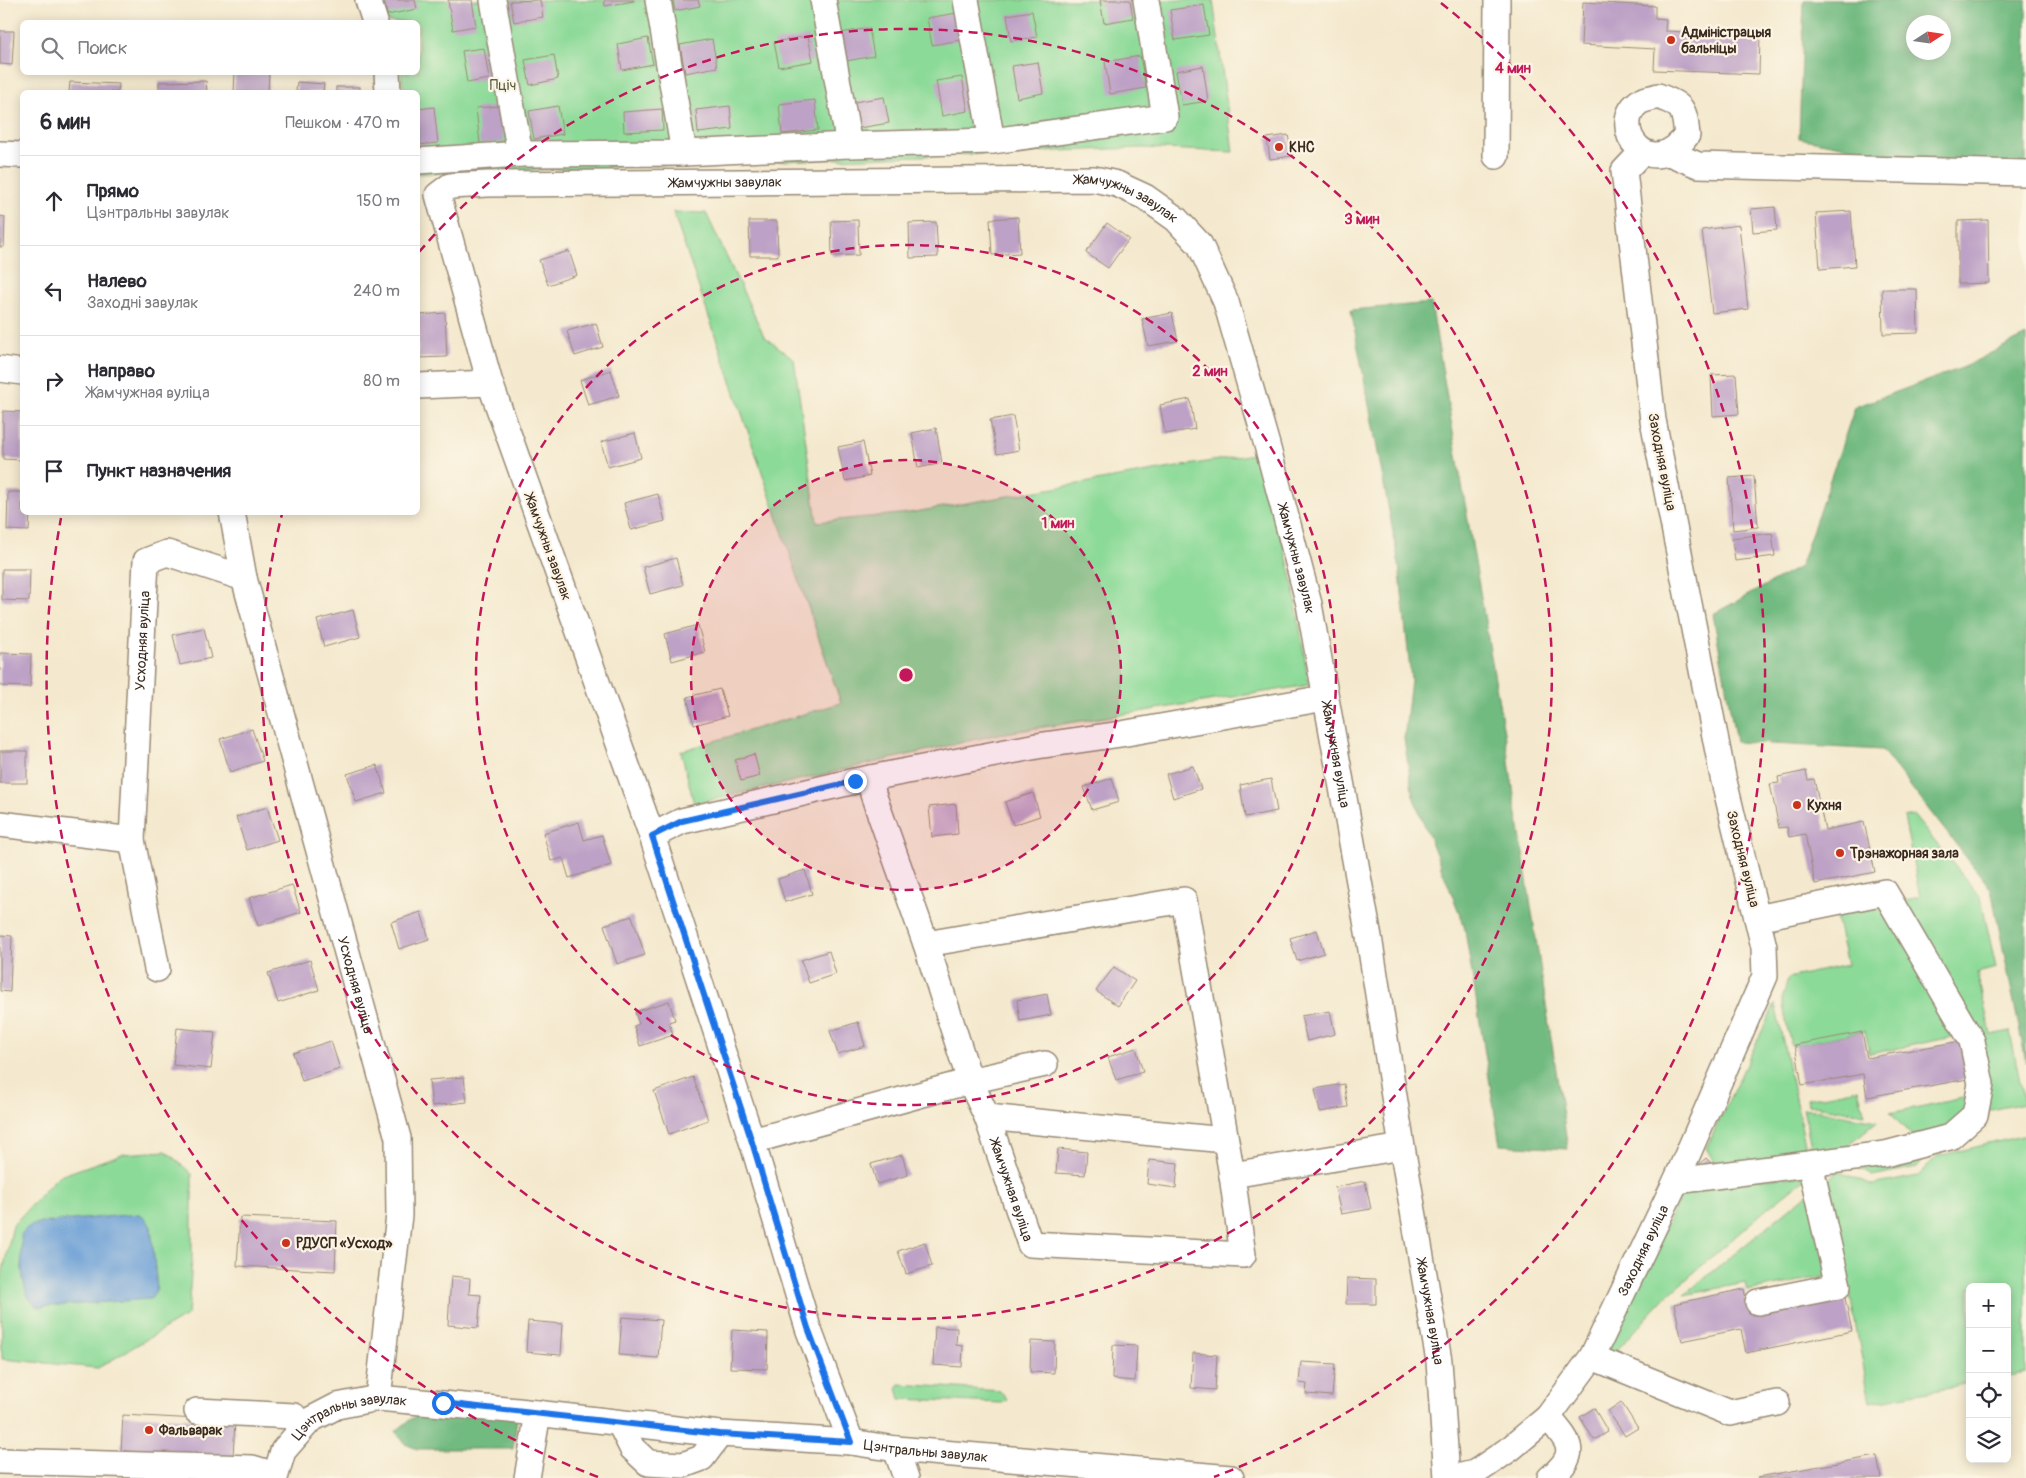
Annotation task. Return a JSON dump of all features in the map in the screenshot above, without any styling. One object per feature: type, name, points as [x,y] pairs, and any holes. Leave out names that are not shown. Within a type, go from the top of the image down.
[{"type":"street","points":[[368,0],[374,20]]},
{"type":"street","points":[[493,0],[520,154]]},
{"type":"street","points":[[658,0],[684,153]]},
{"type":"street","points":[[823,0],[849,145]]},
{"type":"street","points":[[966,0],[992,141]]},
{"type":"street","points":[[420,161],[520,154],[684,153],[849,145],[992,141],[1165,117],[1146,0]]},
{"type":"street","points":[[1496,156],[1497,0]]},
{"type":"street","points":[[387,75],[388,90]]},
{"type":"street","points":[[1658,96],[1677,104],[1685,114],[1687,135],[1669,153],[1655,156],[1642,152],[1629,137],[1628,118],[1640,102],[1658,96]]},
{"type":"street","name":"Заходняя вуліца","points":[[1471,1476],[1511,1448],[1548,1417],[1592,1357],[1676,1181],[1764,976],[1764,947],[1723,777],[1653,420],[1624,171],[1642,152]]},
{"type":"street","points":[[1669,153],[1698,165],[2026,174]]},
{"type":"street","points":[[0,154],[20,155]]},
{"type":"street","name":"Жамчужны завулак","points":[[851,1442],[808,1328],[752,1142],[652,836],[490,383],[438,195],[450,186],[488,184],[1047,178],[1094,179],[1117,184],[1146,197],[1176,219],[1200,245],[1226,302],[1267,445],[1309,604],[1325,698]]},
{"type":"street","points":[[0,369],[20,372]]},
{"type":"street","points":[[420,386],[490,383]]},
{"type":"street","name":"Усходняя вуліца","points":[[233,515],[244,578],[398,1138],[399,1215],[378,1398]]},
{"type":"street","name":"Усходняя вуліца","points":[[157,969],[132,840],[146,561],[167,553],[244,578]]},
{"type":"street","name":"Жамчужная вуліца","points":[[652,836],[682,821],[871,778],[1036,746],[1121,734],[1325,698],[1368,937],[1439,1361],[1447,1478]]},
{"type":"street","name":"Жамчужная вуліца","points":[[871,778],[876,802],[926,944],[970,1081],[988,1117],[1030,1244],[1243,1255],[1232,1175],[1184,900],[926,944]]},
{"type":"street","points":[[0,824],[132,840]]},
{"type":"street","points":[[1676,1181],[1810,1164],[1884,1146],[1950,1137],[1975,1116],[1981,1084],[1972,1041],[1885,892],[1757,918]]},
{"type":"street","points":[[752,1142],[970,1081],[1045,1064]]},
{"type":"street","points":[[988,1117],[1225,1140]]},
{"type":"street","points":[[1232,1175],[1402,1147]]},
{"type":"street","points":[[1758,1302],[1838,1286],[1810,1164]]},
{"type":"street","points":[[1592,1357],[1730,1413],[1777,1403]]},
{"type":"street","name":"Цэнтральны завулак","points":[[0,1461],[48,1471],[252,1468],[275,1477],[283,1451],[310,1420],[337,1406],[378,1398],[538,1413],[620,1424],[720,1434],[851,1442],[896,1449],[1177,1475],[1231,1478]]},
{"type":"street","points":[[197,1411],[294,1416],[299,1431]]},
{"type":"street","points":[[527,1478],[538,1413]]},
{"type":"street","points":[[1548,1417],[1567,1440],[1569,1447],[1569,1454],[1564,1464],[1550,1478]]},
{"type":"street","points":[[620,1424],[632,1448],[648,1463],[683,1466],[702,1458],[720,1434]]},
{"type":"street","points":[[896,1449],[906,1478]]},
{"type":"green space","name":"Пціч","points":[[382,0],[1213,0],[1233,152],[1142,148],[420,174],[420,90],[404,90],[401,75],[420,75],[420,20],[387,20]]},
{"type":"green space","points":[[1804,0],[2026,0],[2026,181],[1799,138]]},
{"type":"green space","points":[[673,212],[706,213],[764,336],[794,359],[817,522],[909,513],[1259,453],[1292,578],[1309,685],[999,734],[694,804],[681,751],[841,703]]},
{"type":"green space","points":[[1431,303],[1509,762],[1568,1149],[1500,1145],[1464,925],[1413,796],[1404,739],[1411,680],[1399,564],[1351,310]]},
{"type":"green space","points":[[2026,335],[2026,1062],[1991,889],[1882,750],[1736,742],[1713,614],[1800,567],[1855,407],[1962,368]]},
{"type":"green space","points":[[1913,815],[1981,898],[1996,968],[1977,973],[1991,1035],[2010,1031],[2024,1103],[1982,1112],[1988,1085],[1900,901],[1920,897],[1904,817]]},
{"type":"green space","points":[[1884,897],[1962,1035],[1870,1054],[1865,1031],[1791,1046],[1782,1000],[1788,978],[1847,965],[1834,908]]},
{"type":"green space","points":[[1775,1004],[1808,1158],[1719,1170],[1706,1148]]},
{"type":"green space","points":[[1858,1089],[1865,1114],[1808,1105],[1807,1099]]},
{"type":"green space","points":[[1968,1097],[1970,1113],[1954,1127],[1912,1136],[1890,1113]]},
{"type":"green space","points":[[1803,1108],[1877,1121],[1832,1159],[1814,1161]]},
{"type":"green space","points":[[2026,1135],[2026,1373],[2011,1375],[2011,1283],[1966,1283],[1966,1384],[1870,1402],[1848,1284],[1825,1182],[1838,1171],[1872,1185],[1918,1176],[1938,1156]]},
{"type":"green space","points":[[166,1151],[192,1174],[192,1260],[188,1315],[98,1368],[2,1359],[1,1280],[13,1225],[57,1177],[122,1154]]},
{"type":"green space","points":[[1927,1155],[1917,1167],[1872,1176],[1854,1165]]},
{"type":"green space","points":[[1808,1176],[1769,1207],[1666,1297],[1609,1359],[1603,1354],[1687,1183]]},
{"type":"green space","points":[[1811,1191],[1831,1275],[1747,1291],[1745,1283],[1684,1295]]},
{"type":"green space","points":[[900,1384],[1000,1391],[1007,1400],[1002,1403],[900,1399],[897,1388]]},
{"type":"green space","points":[[443,1403],[518,1411],[513,1449],[417,1449],[405,1444],[396,1431],[411,1419]]},
{"type":"water","points":[[138,1214],[147,1220],[151,1227],[157,1288],[151,1299],[38,1307],[32,1302],[27,1294],[22,1274],[21,1234],[28,1227],[39,1223]]},
{"type":"building","points":[[384,0],[415,0],[417,9],[387,15]]},
{"type":"building","points":[[448,0],[472,0],[476,26],[453,30]]},
{"type":"building","points":[[540,0],[543,17],[514,22],[510,1]]},
{"type":"building","points":[[604,0],[634,0],[634,1],[605,6]]},
{"type":"building","points":[[673,0],[698,0],[700,6],[675,11]]},
{"type":"building","points":[[1100,0],[1130,0],[1133,18],[1104,23]]},
{"type":"building","name":"Адміністрацыя бальніцы","points":[[1583,2],[1655,6],[1655,18],[1666,19],[1665,31],[1760,35],[1759,74],[1654,70],[1655,49],[1581,45]]},
{"type":"building","points":[[1204,5],[1209,35],[1175,40],[1170,10]]},
{"type":"building","points":[[1032,11],[1037,37],[1011,41],[1007,15]]},
{"type":"building","points":[[957,13],[961,40],[932,45],[927,18]]},
{"type":"building","points":[[869,28],[874,56],[846,61],[841,33]]},
{"type":"building","points":[[0,31],[14,31],[12,65],[0,64]]},
{"type":"building","points":[[808,36],[813,61],[779,67],[774,42]]},
{"type":"building","points":[[648,38],[653,64],[622,70],[618,44]]},
{"type":"building","points":[[712,39],[717,67],[685,73],[680,45]]},
{"type":"building","points":[[484,48],[489,79],[467,83],[462,51]]},
{"type":"building","points":[[554,55],[558,79],[530,85],[525,60]]},
{"type":"building","points":[[1140,56],[1146,88],[1110,94],[1105,62]]},
{"type":"building","points":[[1038,62],[1043,93],[1017,98],[1012,66]]},
{"type":"building","points":[[1203,66],[1208,101],[1182,105],[1176,71]]},
{"type":"building","points":[[235,75],[269,75],[268,90],[234,90]]},
{"type":"building","points":[[962,77],[968,111],[942,116],[936,81]]},
{"type":"building","points":[[206,81],[207,90],[159,90],[159,82]]},
{"type":"building","points":[[70,82],[119,84],[118,90],[69,90]]},
{"type":"building","points":[[297,82],[324,84],[323,90],[296,90]]},
{"type":"building","points":[[336,87],[360,87],[360,90],[336,90]]},
{"type":"building","points":[[884,97],[889,123],[859,128],[854,102]]},
{"type":"building","points":[[815,100],[818,130],[782,134],[779,104]]},
{"type":"building","points":[[500,106],[504,142],[480,144],[476,108]]},
{"type":"building","points":[[558,106],[563,134],[534,139],[529,111]]},
{"type":"building","points":[[730,106],[732,129],[698,133],[696,110]]},
{"type":"building","points":[[434,107],[438,143],[420,145],[420,109]]},
{"type":"building","points":[[662,109],[663,130],[624,132],[623,112]]},
{"type":"building","name":"КНС","points":[[1288,135],[1292,156],[1270,159],[1267,138]]},
{"type":"building","points":[[1775,207],[1777,230],[1753,232],[1751,209]]},
{"type":"building","points":[[1851,211],[1855,266],[1820,269],[1816,213]]},
{"type":"building","points":[[0,216],[5,217],[4,247],[0,247]]},
{"type":"building","points":[[1018,217],[1020,253],[992,255],[990,219]]},
{"type":"building","points":[[858,220],[859,255],[832,256],[831,221]]},
{"type":"building","points":[[1988,220],[1989,283],[1958,284],[1958,221]]},
{"type":"building","points":[[749,221],[777,221],[778,256],[750,256]]},
{"type":"building","points":[[936,222],[938,257],[910,258],[909,223]]},
{"type":"building","points":[[1107,223],[1129,239],[1108,268],[1086,253]]},
{"type":"building","points":[[1739,225],[1748,309],[1712,313],[1702,230]]},
{"type":"building","points":[[569,251],[577,275],[548,285],[539,260]]},
{"type":"building","points":[[1882,289],[1917,289],[1918,333],[1883,334]]},
{"type":"building","points":[[445,313],[447,357],[420,358],[420,315]]},
{"type":"building","points":[[1172,313],[1178,341],[1148,346],[1142,319]]},
{"type":"building","points":[[596,323],[603,347],[575,356],[567,331]]},
{"type":"building","points":[[611,370],[619,396],[588,405],[580,380]]},
{"type":"building","points":[[1736,374],[1739,414],[1713,416],[1711,375]]},
{"type":"building","points":[[1190,399],[1195,429],[1165,434],[1160,405]]},
{"type":"building","points":[[3,411],[20,412],[20,460],[3,459]]},
{"type":"building","points":[[1013,416],[1019,450],[997,454],[990,420]]},
{"type":"building","points":[[936,428],[942,463],[918,468],[912,433]]},
{"type":"building","points":[[635,433],[641,458],[608,467],[601,442]]},
{"type":"building","points":[[863,442],[870,476],[845,481],[838,447]]},
{"type":"building","points":[[1754,476],[1758,527],[1733,530],[1729,478]]},
{"type":"building","points":[[8,492],[20,492],[20,515],[30,515],[29,531],[7,530]]},
{"type":"building","points":[[658,494],[665,521],[631,530],[624,503]]},
{"type":"building","points":[[1772,533],[1775,556],[1735,561],[1732,538]]},
{"type":"building","points":[[676,558],[683,585],[650,594],[643,567]]},
{"type":"building","points":[[2,569],[30,569],[29,601],[2,600]]},
{"type":"building","points":[[353,610],[360,637],[324,647],[317,620]]},
{"type":"building","points":[[698,625],[705,652],[672,661],[665,634]]},
{"type":"building","points":[[204,628],[211,658],[180,665],[173,635]]},
{"type":"building","points":[[0,653],[31,654],[30,687],[0,686]]},
{"type":"building","points":[[720,689],[728,716],[694,725],[687,697]]},
{"type":"building","points":[[252,729],[263,761],[230,772],[220,739]]},
{"type":"building","points":[[0,751],[27,751],[27,783],[0,783]]},
{"type":"building","points":[[754,754],[760,776],[741,781],[735,760]]},
{"type":"building","points":[[377,765],[386,793],[356,802],[347,774]]},
{"type":"building","points":[[1193,766],[1201,789],[1173,798],[1166,774]]},
{"type":"building","points":[[1806,771],[1808,780],[1814,779],[1825,830],[1864,822],[1875,872],[1815,884],[1805,834],[1789,837],[1787,827],[1779,828],[1770,784],[1779,783],[1778,777]]},
{"type":"building","points":[[1112,778],[1119,802],[1092,810],[1084,787]]},
{"type":"building","points":[[1271,779],[1277,811],[1245,817],[1240,785]]},
{"type":"building","points":[[1033,793],[1040,816],[1013,825],[1005,802]]},
{"type":"building","points":[[956,804],[958,834],[932,837],[929,807]]},
{"type":"building","points":[[267,807],[278,840],[247,850],[236,817]]},
{"type":"building","points":[[579,822],[584,840],[602,835],[611,865],[569,878],[563,858],[551,861],[543,833]]},
{"type":"building","points":[[805,870],[812,894],[785,902],[778,879]]},
{"type":"building","points":[[292,885],[301,912],[258,926],[249,898]]},
{"type":"building","points":[[421,912],[429,939],[399,949],[391,922]]},
{"type":"building","points":[[632,916],[645,955],[617,964],[604,925]]},
{"type":"building","points":[[1317,930],[1324,953],[1297,961],[1290,938]]},
{"type":"building","points":[[0,935],[12,936],[10,992],[0,991]]},
{"type":"building","points":[[829,951],[836,974],[809,983],[801,960]]},
{"type":"building","points":[[310,960],[319,990],[278,1003],[268,973]]},
{"type":"building","points":[[1114,967],[1135,981],[1118,1006],[1096,991]]},
{"type":"building","points":[[1047,994],[1051,1015],[1020,1021],[1017,1000]]},
{"type":"building","points":[[669,1001],[675,1020],[669,1022],[673,1035],[640,1046],[634,1026],[639,1024],[635,1012]]},
{"type":"building","points":[[1330,1011],[1335,1034],[1307,1041],[1301,1016]]},
{"type":"building","points":[[858,1022],[865,1046],[838,1054],[830,1031]]},
{"type":"building","points":[[177,1028],[215,1032],[211,1069],[173,1065]]},
{"type":"building","points":[[1862,1032],[1867,1058],[1961,1041],[1968,1079],[1867,1097],[1863,1074],[1802,1085],[1795,1045]]},
{"type":"building","points":[[331,1041],[340,1069],[302,1081],[293,1053]]},
{"type":"building","points":[[1136,1048],[1143,1072],[1116,1080],[1108,1057]]},
{"type":"building","points":[[464,1077],[467,1102],[432,1106],[429,1080]]},
{"type":"building","points":[[693,1077],[708,1120],[669,1134],[654,1091]]},
{"type":"building","points":[[1344,1084],[1348,1107],[1320,1112],[1315,1089]]},
{"type":"building","points":[[1058,1149],[1087,1152],[1085,1175],[1056,1173]]},
{"type":"building","points":[[902,1155],[908,1175],[877,1184],[871,1164]]},
{"type":"building","points":[[1706,1158],[1711,1163],[1704,1171],[1698,1165]]},
{"type":"building","points":[[1149,1160],[1178,1163],[1176,1188],[1147,1184]]},
{"type":"building","points":[[1365,1181],[1371,1209],[1341,1214],[1335,1187]]},
{"type":"building","points":[[240,1217],[337,1221],[335,1271],[237,1266]]},
{"type":"building","points":[[925,1242],[932,1266],[906,1274],[898,1251]]},
{"type":"building","points":[[451,1276],[470,1278],[469,1294],[481,1295],[478,1328],[448,1325]]},
{"type":"building","points":[[1347,1278],[1376,1279],[1376,1304],[1346,1304]]},
{"type":"building","points":[[1744,1289],[1749,1313],[1844,1293],[1852,1331],[1746,1353],[1741,1329],[1682,1341],[1674,1304]]},
{"type":"building","points":[[622,1317],[661,1320],[658,1358],[619,1355]]},
{"type":"building","points":[[528,1321],[563,1324],[561,1355],[526,1352]]},
{"type":"building","points":[[935,1327],[957,1328],[956,1345],[963,1346],[962,1367],[933,1365]]},
{"type":"building","points":[[732,1330],[768,1332],[767,1369],[730,1368]]},
{"type":"building","points":[[1031,1341],[1055,1342],[1054,1373],[1030,1372]]},
{"type":"building","points":[[1113,1345],[1137,1346],[1135,1381],[1112,1379]]},
{"type":"building","points":[[1193,1353],[1217,1355],[1215,1390],[1191,1388]]},
{"type":"building","points":[[1301,1362],[1335,1364],[1332,1396],[1306,1394],[1307,1384],[1299,1383]]},
{"type":"building","points":[[1621,1402],[1638,1428],[1625,1436],[1608,1411]]},
{"type":"building","points":[[1594,1408],[1608,1432],[1594,1440],[1580,1417]]},
{"type":"building","points":[[123,1415],[235,1421],[233,1456],[121,1451]]},
{"type":"building","points":[[1877,1456],[1881,1478],[1758,1477]]},
{"type":"place","name":"Адміністрацыя бальніцы","points":[[1671,40]]},
{"type":"place","name":"КНС","points":[[1279,147]]},
{"type":"place","name":"Кухня","points":[[1797,805]]},
{"type":"place","name":"Трэнажорная зала","points":[[1840,853]]},
{"type":"place","name":"РДУСП «Усход»","points":[[286,1243]]},
{"type":"place","name":"Фальварак","points":[[149,1430]]},
{"type":"route","points":[[443,1403],[720,1434],[851,1442],[808,1328],[752,1142],[652,836],[682,821],[855,781]]}]
